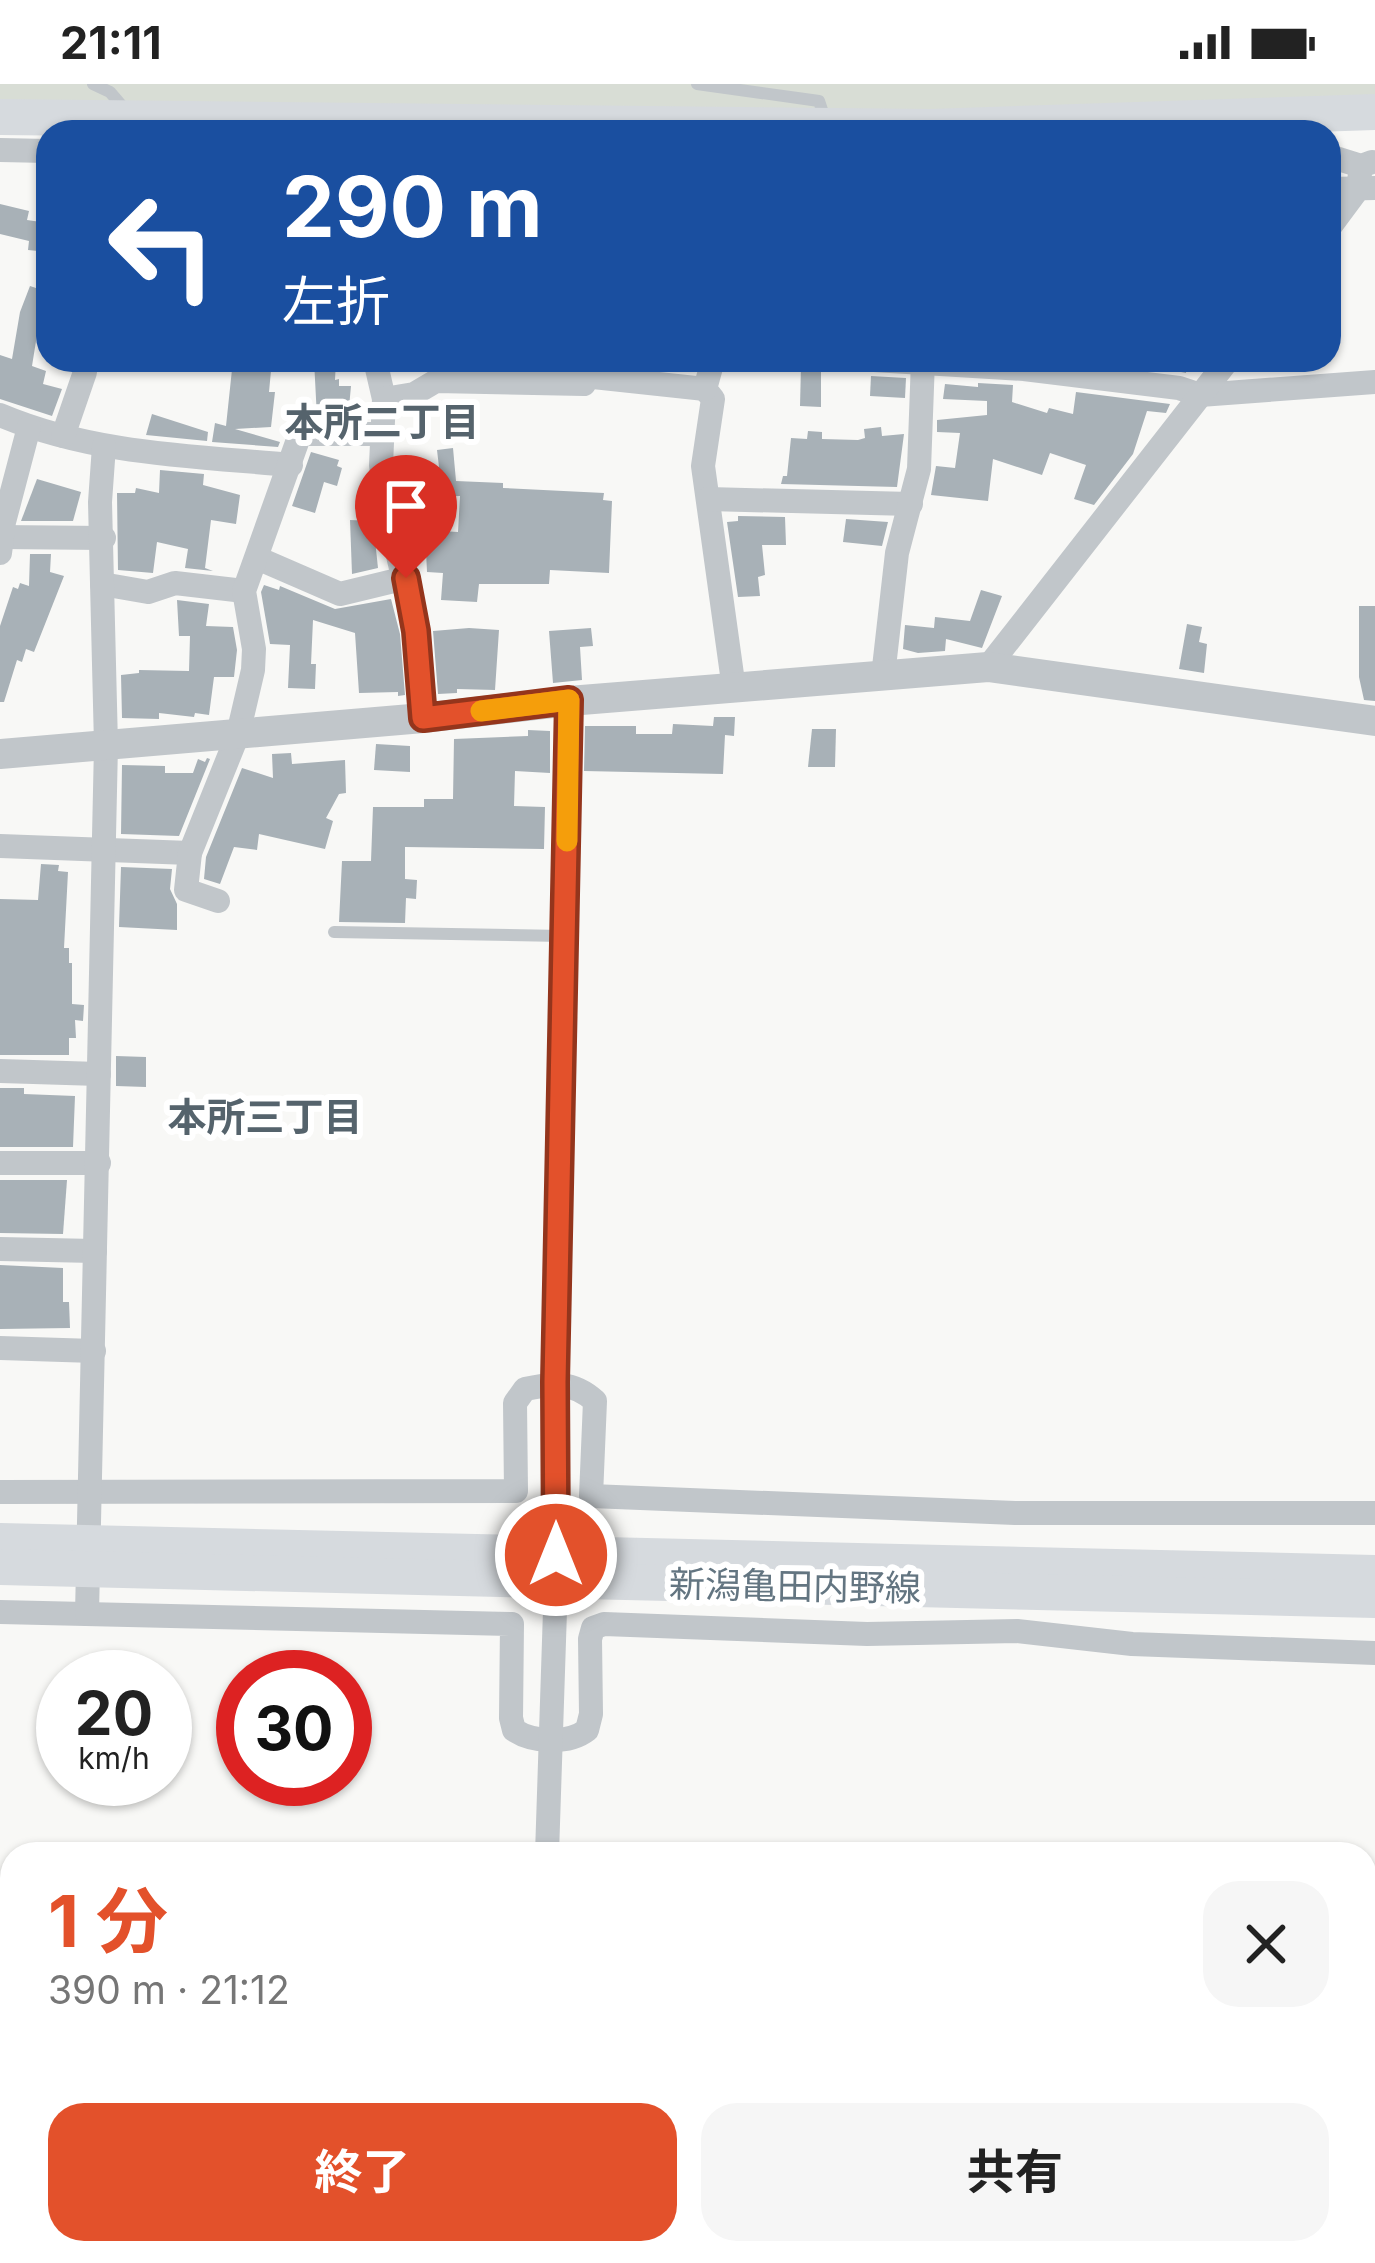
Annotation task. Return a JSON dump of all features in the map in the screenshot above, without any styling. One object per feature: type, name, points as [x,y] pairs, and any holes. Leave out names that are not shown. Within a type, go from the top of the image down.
[{"type":"main road","points":[[1253,120],[1375,112]]},
{"type":"main road","points":[[0,117],[306,120]]},
{"type":"main road","name":"新潟亀田内野線","points":[[0,1541],[88,1556],[556,1568],[1375,1600]]},
{"type":"main road","name":"新潟亀田内野線","points":[[0,1567],[88,1556]]},
{"type":"main road","name":"新潟亀田内野線","points":[[556,1568],[1375,1573]]},
{"type":"street","points":[[0,150],[36,151]]},
{"type":"street","points":[[1341,212],[1367,176]]},
{"type":"street","points":[[63,436],[85,372]]},
{"type":"street","points":[[378,372],[385,399],[382,465],[388,514],[416,631],[423,718]]},
{"type":"street","points":[[385,399],[414,394],[436,381],[584,384],[584,372]]},
{"type":"street","points":[[608,372],[705,388],[713,399],[703,466],[734,689]]},
{"type":"street","points":[[705,388],[709,372]]},
{"type":"street","points":[[883,676],[897,553],[919,470],[923,372]]},
{"type":"street","points":[[1048,372],[1179,388],[1200,395],[1375,382]]},
{"type":"street","points":[[988,668],[1218,372]]},
{"type":"street","points":[[0,415],[104,446],[291,464]]},
{"type":"street","points":[[29,427],[1,543],[104,538]]},
{"type":"street","points":[[218,901],[186,890],[190,853],[238,734],[254,649],[244,591],[300,434],[383,434]]},
{"type":"street","points":[[87,1614],[106,745],[100,502],[104,446]]},
{"type":"street","points":[[708,499],[911,504]]},
{"type":"street","points":[[257,558],[340,594],[406,578]]},
{"type":"street","points":[[102,584],[148,592],[175,583],[244,591]]},
{"type":"street","points":[[0,754],[423,718],[569,700],[988,668],[1375,721]]},
{"type":"street","points":[[547,1842],[569,700]]},
{"type":"street","points":[[0,846],[190,853]]},
{"type":"street","points":[[0,1071],[99,1073]]},
{"type":"street","points":[[0,1162],[98,1163]]},
{"type":"street","points":[[0,1249],[95,1251]]},
{"type":"street","points":[[0,1348],[94,1351]]},
{"type":"street","points":[[0,1492],[516,1491],[515,1403],[525,1389],[555,1382],[583,1391],[595,1401],[591,1496],[1015,1513],[1375,1513]]},
{"type":"street","points":[[0,1612],[512,1624],[514,1730],[537,1739],[576,1739],[587,1730],[590,1639],[593,1628],[604,1624],[867,1634],[1017,1630],[1132,1644],[1375,1653]]},
{"type":"lane","points":[[93,84],[110,92],[132,118]]},
{"type":"lane","points":[[697,84],[819,100],[825,120]]},
{"type":"lane","points":[[334,932],[565,936]]},
{"type":"shaded area","points":[[0,84],[1375,84],[1375,106],[0,118]]},
{"type":"building","points":[[0,204],[29,211],[27,220],[36,221],[36,251],[28,250],[29,241],[0,234]]},
{"type":"building","points":[[30,286],[36,288],[32,366],[36,372],[46,372],[43,384],[62,389],[52,416],[0,399],[0,355],[12,359]]},
{"type":"building","points":[[232,372],[271,372],[269,392],[275,392],[271,427],[235,429],[280,442],[278,447],[212,442],[215,423],[226,426]]},
{"type":"building","points":[[315,372],[335,372],[339,386],[351,386],[348,418],[317,418]]},
{"type":"building","points":[[801,372],[821,372],[821,407],[800,406]]},
{"type":"building","points":[[871,376],[906,378],[905,398],[870,396]]},
{"type":"building","points":[[978,383],[1013,385],[1012,402],[1047,413],[1049,408],[1073,414],[1076,392],[1170,404],[1166,413],[1147,411],[1133,454],[1094,505],[1074,499],[1086,465],[1050,453],[1042,475],[993,459],[988,501],[931,495],[936,466],[955,468],[960,433],[937,432],[937,420],[987,415],[987,401],[943,399],[945,384],[978,387]]},
{"type":"building","points":[[152,414],[208,432],[207,441],[146,435]]},
{"type":"building","points":[[881,427],[882,436],[904,434],[897,487],[781,484],[787,476],[791,438],[807,439],[808,431],[822,432],[822,439],[858,440],[865,438],[864,429]]},
{"type":"building","points":[[453,448],[456,481],[604,493],[603,500],[612,501],[609,573],[550,570],[549,584],[479,584],[477,602],[441,600],[443,573],[427,572],[425,530],[458,532],[460,496],[416,497],[416,507],[404,507],[400,474],[405,474],[404,469],[439,467],[437,450]]},
{"type":"building","points":[[311,452],[339,460],[337,466],[342,468],[337,486],[324,482],[315,513],[292,506]]},
{"type":"building","points":[[160,470],[204,474],[203,485],[240,495],[236,524],[211,520],[205,568],[213,571],[185,568],[188,549],[157,542],[153,573],[118,570],[117,493],[135,493],[136,488],[159,493]]},
{"type":"building","points":[[37,479],[81,492],[73,521],[21,521]]},
{"type":"building","points":[[738,516],[785,517],[786,545],[762,545],[765,575],[758,577],[760,596],[738,597],[727,522],[738,521]]},
{"type":"building","points":[[846,519],[888,522],[882,546],[843,542]]},
{"type":"building","points":[[350,520],[373,521],[378,568],[352,574]]},
{"type":"building","points":[[30,554],[51,554],[50,572],[64,576],[34,652],[26,649],[22,662],[17,660],[4,702],[0,702],[0,626],[13,587],[29,586]]},
{"type":"building","points":[[264,585],[279,590],[280,586],[335,609],[391,599],[400,634],[405,695],[359,693],[355,633],[313,620],[315,689],[288,688],[290,645],[270,644],[261,592]]},
{"type":"building","points":[[981,590],[1002,596],[982,648],[946,639],[945,651],[903,649],[905,625],[934,628],[935,617],[970,621]]},
{"type":"building","points":[[177,600],[209,604],[206,626],[233,627],[234,677],[214,677],[209,715],[159,713],[159,719],[122,718],[121,675],[139,670],[189,671],[190,636],[179,636]]},
{"type":"building","points":[[1359,606],[1375,606],[1375,701],[1364,700],[1359,677]]},
{"type":"building","points":[[1187,624],[1202,627],[1199,642],[1207,644],[1204,673],[1179,669]]},
{"type":"building","points":[[591,628],[593,646],[580,647],[582,680],[553,683],[549,631]]},
{"type":"building","points":[[499,630],[495,690],[457,689],[457,693],[438,694],[433,631]]},
{"type":"building","points":[[714,717],[735,717],[734,736],[725,735],[723,774],[584,771],[585,726],[636,726],[636,734],[672,734],[673,724],[713,726]]},
{"type":"building","points":[[812,729],[836,729],[835,767],[808,767]]},
{"type":"building","points":[[528,730],[550,731],[550,773],[515,771],[514,806],[545,807],[544,849],[405,847],[405,879],[417,880],[416,899],[406,898],[405,923],[339,922],[342,861],[371,861],[373,807],[424,807],[424,799],[453,799],[454,739],[528,736]]},
{"type":"building","points":[[376,744],[410,746],[410,772],[374,770]]},
{"type":"building","points":[[291,753],[292,764],[345,760],[346,793],[339,794],[326,818],[333,821],[325,849],[259,834],[257,850],[234,847],[220,884],[204,879],[206,857],[242,768],[273,778],[272,754]]},
{"type":"building","points":[[207,758],[179,836],[121,834],[122,765],[165,766],[165,773],[193,773],[198,759],[205,762]]},
{"type":"building","points":[[41,864],[59,865],[58,871],[68,872],[64,948],[69,948],[72,963],[72,1004],[84,1005],[83,1021],[75,1020],[76,1038],[69,1038],[69,1055],[0,1055],[0,899],[38,900]]},
{"type":"building","points":[[121,867],[172,869],[170,889],[177,904],[177,930],[119,927]]},
{"type":"building","points":[[116,1056],[146,1057],[146,1087],[116,1086]]},
{"type":"building","points":[[0,1088],[75,1096],[73,1147],[0,1147]]},
{"type":"building","points":[[0,1180],[67,1180],[63,1234],[0,1233]]},
{"type":"building","points":[[0,1265],[63,1268],[63,1302],[69,1302],[70,1328],[0,1329]]},
{"type":"slow traffic","points":[[481,711],[569,700],[567,841]]},
{"type":"district","name":"本所二丁目","points":[[382,421]]},
{"type":"district","name":"本所三丁目","points":[[265,1116]]},
{"type":"route","points":[[406,578],[423,718],[569,700],[555,1382],[556,1555]]}]
